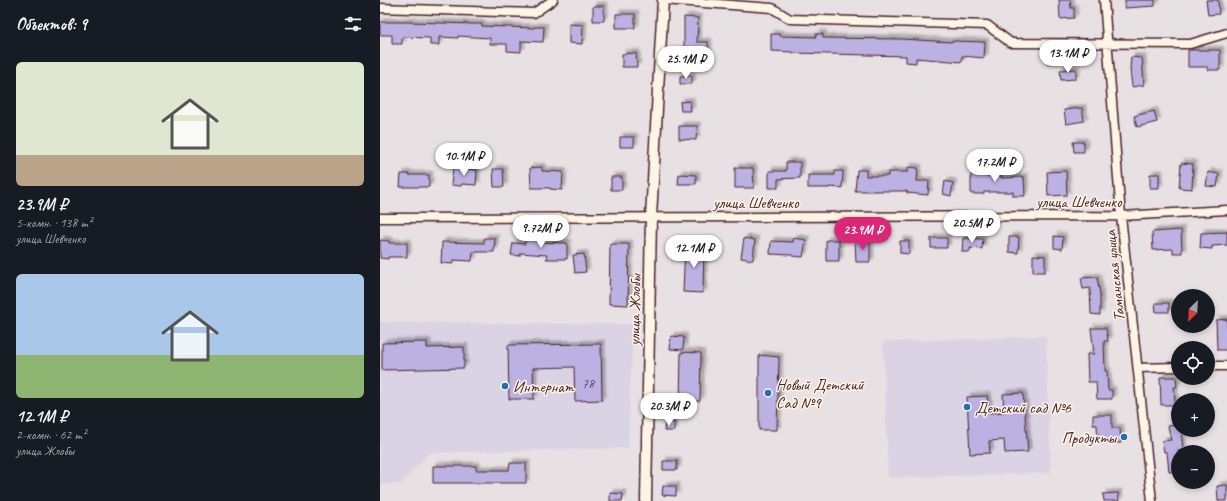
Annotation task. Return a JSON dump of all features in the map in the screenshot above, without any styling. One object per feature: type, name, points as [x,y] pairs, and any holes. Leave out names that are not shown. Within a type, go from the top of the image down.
[{"type":"street","points":[[380,8],[534,13],[553,0]]},
{"type":"street","points":[[663,0],[772,8],[790,20],[987,25],[1011,44],[1190,44],[1227,33]]},
{"type":"street","name":"улица Жлобы","points":[[646,501],[651,217],[663,0]]},
{"type":"street","name":"Таманская улица","points":[[1104,0],[1121,216],[1152,501]]},
{"type":"street","name":"улица Шевченко","points":[[380,218],[1121,216],[1227,210]]},
{"type":"street","points":[[1215,366],[1227,366]]},
{"type":"street","points":[[1138,368],[1171,367]]},
{"type":"shaded area","name":"Интернат","points":[[380,322],[633,324],[628,448],[429,453],[401,484],[380,484]]},
{"type":"shaded area","name":"Детский сад №6","points":[[1046,336],[1051,473],[888,478],[883,342]]},
{"type":"building","points":[[1059,0],[1070,0],[1071,8],[1074,8],[1074,18],[1060,19]]},
{"type":"building","points":[[1125,0],[1155,0],[1155,6],[1125,8]]},
{"type":"building","points":[[1206,0],[1218,0],[1219,14],[1208,15]]},
{"type":"building","points":[[593,6],[604,6],[604,21],[593,21]]},
{"type":"building","points":[[616,14],[635,14],[635,28],[616,28]]},
{"type":"building","points":[[684,17],[698,18],[697,42],[708,42],[708,56],[684,56]]},
{"type":"building","points":[[380,22],[482,24],[482,26],[534,28],[544,27],[543,42],[521,41],[521,52],[507,51],[507,44],[490,44],[490,38],[458,36],[458,38],[439,37],[439,45],[430,45],[430,38],[402,37],[402,44],[392,44],[392,35],[380,35]]},
{"type":"building","points":[[569,24],[583,25],[582,44],[569,43]]},
{"type":"building","points":[[771,34],[780,34],[780,36],[816,37],[816,34],[823,34],[823,38],[985,42],[984,58],[962,56],[962,62],[916,58],[916,63],[906,62],[906,56],[771,51]]},
{"type":"building","points":[[1065,49],[1066,62],[1047,64],[1045,50]]},
{"type":"building","points":[[1188,50],[1220,50],[1220,70],[1208,70],[1208,67],[1188,67]]},
{"type":"building","points":[[636,53],[637,67],[622,67],[622,54]]},
{"type":"building","points":[[1131,57],[1142,58],[1144,85],[1132,87],[1130,69]]},
{"type":"building","points":[[1076,69],[1076,79],[1061,80],[1060,70]]},
{"type":"building","points":[[680,76],[692,76],[692,84],[680,84]]},
{"type":"building","points":[[690,101],[691,111],[681,111],[680,102]]},
{"type":"building","points":[[1082,108],[1084,121],[1066,124],[1064,110]]},
{"type":"building","points":[[1154,111],[1157,122],[1137,127],[1134,116]]},
{"type":"building","points":[[679,126],[697,126],[696,140],[679,139]]},
{"type":"building","points":[[620,137],[634,137],[634,147],[620,147]]},
{"type":"building","points":[[1073,142],[1084,142],[1084,152],[1074,152]]},
{"type":"building","points":[[786,162],[800,162],[800,178],[778,179],[778,188],[769,188],[769,171],[786,171]]},
{"type":"building","points":[[1181,163],[1193,164],[1192,189],[1179,188]]},
{"type":"building","points":[[971,165],[984,165],[984,176],[1002,176],[1001,178],[1024,177],[1025,196],[1013,196],[1013,192],[984,192],[984,194],[971,194]]},
{"type":"building","points":[[542,167],[542,171],[563,172],[562,190],[550,188],[531,188],[530,168]]},
{"type":"building","points":[[908,167],[918,168],[917,181],[929,181],[928,195],[907,193],[907,191],[855,191],[857,170],[866,170],[866,176],[888,176],[888,172],[908,172]]},
{"type":"building","points":[[453,168],[477,170],[476,185],[451,185]]},
{"type":"building","points":[[735,168],[753,168],[754,188],[735,188]]},
{"type":"building","points":[[493,169],[503,169],[504,187],[494,187]]},
{"type":"building","points":[[835,171],[843,171],[842,188],[808,188],[808,175],[835,175]]},
{"type":"building","points":[[1066,171],[1067,195],[1048,196],[1047,172]]},
{"type":"building","points":[[1208,172],[1219,174],[1217,187],[1206,186]]},
{"type":"building","points":[[401,174],[429,175],[429,187],[400,187]]},
{"type":"building","points":[[679,174],[696,175],[696,184],[678,184]]},
{"type":"building","points":[[1150,174],[1159,174],[1159,188],[1150,188]]},
{"type":"building","points":[[611,177],[622,177],[622,190],[611,190]]},
{"type":"building","points":[[945,181],[953,183],[951,196],[943,194]]},
{"type":"building","points":[[1181,230],[1182,253],[1173,253],[1173,249],[1153,250],[1152,232]]},
{"type":"building","points":[[1227,232],[1227,245],[1212,246],[1212,249],[1200,248],[1201,233]]},
{"type":"building","points":[[1054,236],[1063,237],[1062,249],[1054,248]]},
{"type":"building","points":[[1009,237],[1019,237],[1018,253],[1009,252]]},
{"type":"building","points":[[484,238],[495,238],[494,252],[473,252],[472,261],[453,260],[453,264],[441,263],[442,242],[484,243]]},
{"type":"building","points":[[525,238],[537,239],[537,242],[567,243],[567,259],[546,259],[547,255],[520,253],[520,256],[511,255],[513,243],[525,244]]},
{"type":"building","points":[[744,238],[755,240],[753,260],[741,258]]},
{"type":"building","points":[[794,238],[806,240],[803,257],[770,254],[771,241],[793,242]]},
{"type":"building","points":[[931,238],[947,238],[947,248],[931,248]]},
{"type":"building","points":[[963,238],[983,239],[982,249],[970,248],[970,252],[962,252]]},
{"type":"building","points":[[380,240],[389,241],[389,243],[407,243],[407,257],[388,257],[388,259],[380,258]]},
{"type":"building","points":[[826,240],[839,240],[839,261],[826,261]]},
{"type":"building","points":[[855,240],[870,240],[870,262],[856,262]]},
{"type":"building","points":[[900,241],[909,241],[909,254],[900,253]]},
{"type":"building","points":[[610,244],[629,244],[628,305],[609,304]]},
{"type":"building","points":[[685,244],[704,245],[703,293],[683,292]]},
{"type":"building","points":[[584,254],[586,272],[575,273],[573,255]]},
{"type":"building","points":[[1033,255],[1045,256],[1045,272],[1033,272]]},
{"type":"building","points":[[1097,277],[1100,294],[1100,315],[1091,314],[1090,288],[1083,289],[1081,278]]},
{"type":"building","points":[[1155,303],[1169,303],[1169,312],[1156,312]]},
{"type":"building","points":[[1227,319],[1227,350],[1217,350],[1216,320]]},
{"type":"building","points":[[1091,328],[1106,328],[1108,341],[1104,341],[1105,371],[1107,371],[1108,390],[1112,390],[1112,399],[1097,399],[1096,382],[1088,382],[1087,354],[1094,354]]},
{"type":"building","points":[[671,336],[684,337],[683,350],[670,349]]},
{"type":"building","points":[[427,342],[427,348],[464,347],[464,368],[382,370],[382,343]]},
{"type":"building","points":[[601,344],[602,400],[575,401],[574,367],[533,368],[534,399],[509,399],[508,345]]},
{"type":"building","points":[[681,352],[701,353],[700,401],[680,401]]},
{"type":"building","name":"Новый Детский Сад №9","points":[[759,355],[779,357],[777,430],[759,430]]},
{"type":"building","points":[[1160,377],[1171,377],[1171,385],[1177,385],[1177,387],[1174,387],[1174,393],[1171,393],[1171,405],[1161,405]]},
{"type":"building","points":[[1023,393],[1028,452],[1005,453],[1004,440],[989,441],[990,453],[970,454],[967,397],[987,396],[989,413],[1004,412],[1003,394]]},
{"type":"building","points":[[1093,415],[1112,415],[1112,428],[1120,428],[1121,443],[1098,443],[1097,425],[1093,425]]},
{"type":"building","points":[[665,422],[674,422],[674,431],[664,431]]},
{"type":"building","points":[[1168,426],[1171,426],[1171,437],[1182,437],[1182,445],[1171,445],[1171,472],[1169,472],[1167,452],[1164,452],[1162,441],[1171,440]]},
{"type":"building","points":[[663,461],[677,461],[677,470],[663,470]]},
{"type":"building","points":[[510,463],[526,463],[526,483],[433,483],[433,466],[476,466],[476,470],[509,470]]},
{"type":"building","points":[[1227,485],[1227,501],[1218,501],[1217,486]]},
{"type":"building","points":[[663,486],[676,486],[676,496],[662,495]]},
{"type":"building","points":[[610,493],[623,494],[622,501],[610,501]]},
{"type":"building","points":[[1118,493],[1119,501],[1104,501],[1103,494]]},
{"type":"place","name":"Интернат","points":[[505,386]]},
{"type":"place","name":"Новый Детский Сад №9","points":[[768,393]]},
{"type":"place","name":"Детский сад №6","points":[[967,407]]},
{"type":"place","name":"Продукты","points":[[1124,437]]}]
